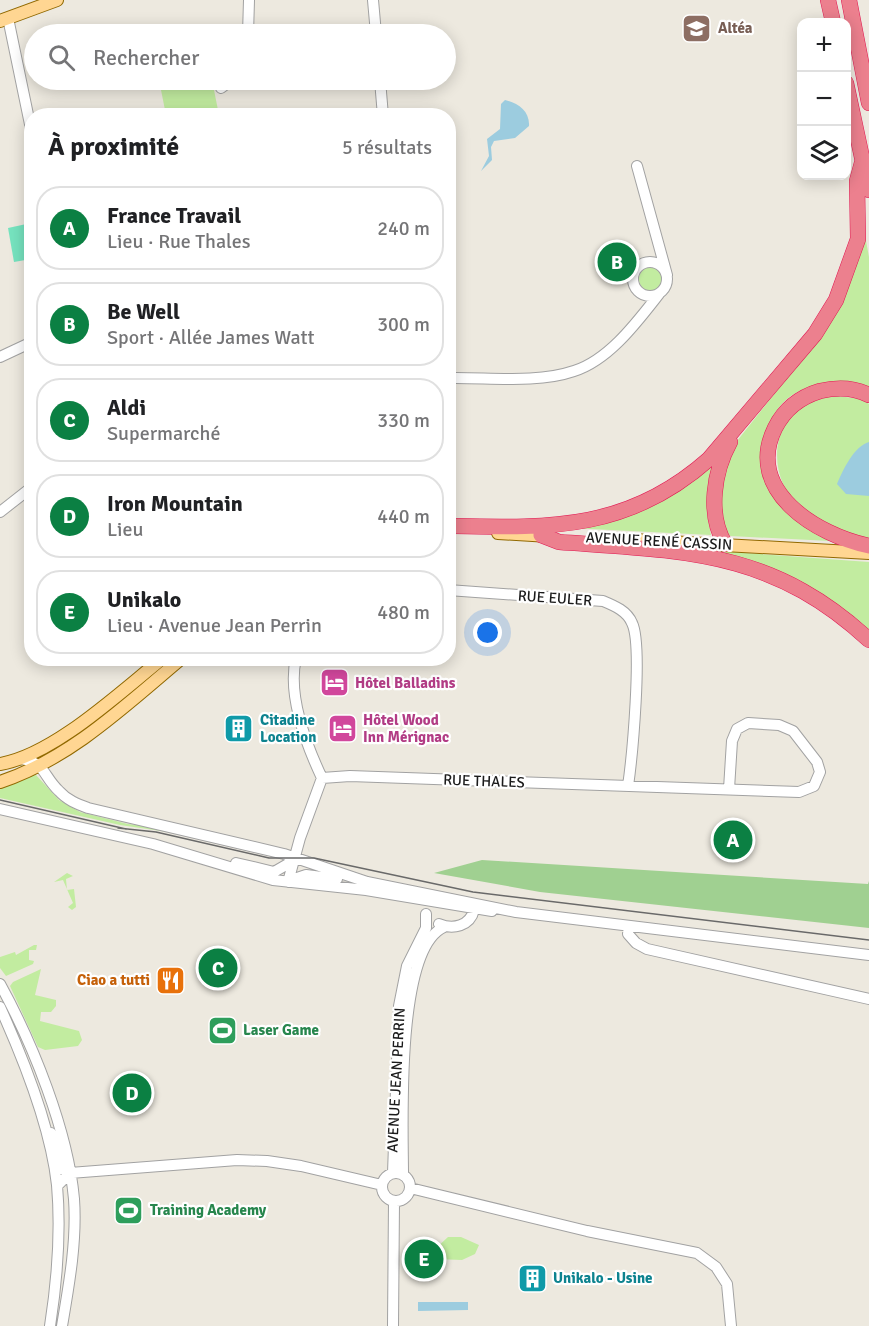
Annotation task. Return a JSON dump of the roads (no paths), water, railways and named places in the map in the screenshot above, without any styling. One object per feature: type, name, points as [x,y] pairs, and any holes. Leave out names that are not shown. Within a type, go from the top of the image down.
[{"type":"highway","points":[[828,0],[832,18]]},
{"type":"highway","points":[[849,0],[869,103]]},
{"type":"highway","points":[[851,105],[869,190]]},
{"type":"highway","points":[[725,544],[718,530],[715,505],[720,464],[729,444],[807,350],[845,281],[858,239],[857,181],[863,159]]},
{"type":"highway","points":[[456,526],[531,526],[592,521],[622,512],[662,493],[690,477],[709,459],[815,334]]},
{"type":"highway","points":[[869,395],[849,388],[835,388],[812,393],[800,400],[778,422],[772,434],[769,458],[776,486],[797,514],[833,536],[869,546]]},
{"type":"highway","points":[[541,535],[559,542],[684,551],[752,567],[806,591],[843,617],[869,640]]},
{"type":"main road","points":[[4,19],[57,0]]},
{"type":"main road","name":"AVENUE RENÉ CASSIN","points":[[456,532],[869,553]]},
{"type":"main road","points":[[1,765],[20,759],[70,730],[153,666]]},
{"type":"main road","points":[[0,782],[41,765],[81,740],[172,666]]},
{"type":"street","points":[[248,24],[249,0]]},
{"type":"street","points":[[373,0],[375,24]]},
{"type":"street","points":[[4,19],[26,108]]},
{"type":"street","points":[[381,90],[382,108]]},
{"type":"street","points":[[456,378],[534,377],[574,371],[608,350],[667,286],[667,274],[637,166]]},
{"type":"street","points":[[660,294],[643,295],[635,287],[633,276],[639,266],[650,262],[661,265],[667,274]]},
{"type":"street","points":[[0,357],[24,346]]},
{"type":"street","points":[[0,512],[24,492]]},
{"type":"street","name":"RUE EULER","points":[[456,591],[603,601],[623,611],[636,633],[637,648],[632,760],[628,786]]},
{"type":"street","points":[[288,882],[322,778],[303,736],[294,684],[295,666]]},
{"type":"street","name":"RUE THALES","points":[[322,778],[351,776],[799,792],[814,786],[820,772],[817,762],[793,731],[778,725],[748,723],[737,729],[732,741],[729,789]]},
{"type":"street","points":[[20,759],[41,765],[63,796],[88,808],[294,859],[368,882]]},
{"type":"street","points":[[0,809],[185,855],[260,877],[288,882],[366,890],[424,902],[470,905],[869,955]]},
{"type":"street","points":[[185,855],[274,872],[294,859]]},
{"type":"street","points":[[288,882],[306,875],[368,882],[438,895],[470,905]]},
{"type":"street","points":[[424,902],[438,895]]},
{"type":"street","name":"AVENUE JEAN PERRIN","points":[[398,1174],[403,1110],[407,984],[410,958],[426,928],[424,902]]},
{"type":"street","name":"AVENUE JEAN PERRIN","points":[[407,984],[430,938],[444,927],[464,924],[472,916],[470,905]]},
{"type":"street","points":[[426,914],[444,927]]},
{"type":"street","points":[[629,926],[628,934],[636,943],[647,949],[869,999]]},
{"type":"street","points":[[0,984],[20,1025],[51,1104],[70,1173],[74,1201],[73,1235],[71,1270],[62,1326]]},
{"type":"street","points":[[0,1007],[38,1108],[49,1145],[57,1186],[58,1227],[54,1299],[50,1326]]},
{"type":"street","points":[[38,1108],[56,1144],[61,1168],[70,1173],[237,1160],[302,1166],[382,1185]]},
{"type":"street","points":[[57,1186],[70,1173]]},
{"type":"street","points":[[410,1188],[403,1199],[394,1201],[384,1194],[382,1185],[386,1178],[398,1174],[410,1188],[587,1231],[697,1253],[716,1268],[727,1284],[731,1326]]},
{"type":"street","points":[[393,1326],[394,1201]]},
{"type":"water","points":[[505,100],[514,103],[525,112],[529,126],[515,138],[494,141],[491,147],[492,160],[481,171],[489,156],[487,139],[500,129],[501,104]]},
{"type":"water","points":[[869,442],[869,496],[846,494],[837,484],[839,478],[854,453]]},
{"type":"water","points":[[418,1302],[468,1302],[468,1310],[418,1311]]},
{"type":"tram line","points":[[0,800],[126,829]]},
{"type":"tram line","points":[[118,828],[156,832],[269,858],[314,858],[473,892],[869,940]]},
{"type":"place","name":"Altéa","points":[[697,28]]},
{"type":"place","name":"Be Well","points":[[617,262]]},
{"type":"place","name":"Hôtel Balladins","points":[[334,683]]},
{"type":"place","name":"Citadine Location","points":[[239,729]]},
{"type":"place","name":"Hôtel Wood Inn Mérignac","points":[[342,729]]},
{"type":"place","name":"France Travail","points":[[733,840]]},
{"type":"place","name":"Aldi","points":[[218,968]]},
{"type":"place","name":"Ciao a tutti","points":[[171,980]]},
{"type":"place","name":"Laser Game","points":[[222,1030]]},
{"type":"place","name":"Iron Mountain","points":[[132,1093]]},
{"type":"place","name":"Training Academy","points":[[129,1210]]},
{"type":"place","name":"Unikalo","points":[[424,1259]]},
{"type":"place","name":"Unikalo - Usine","points":[[532,1278]]}]
